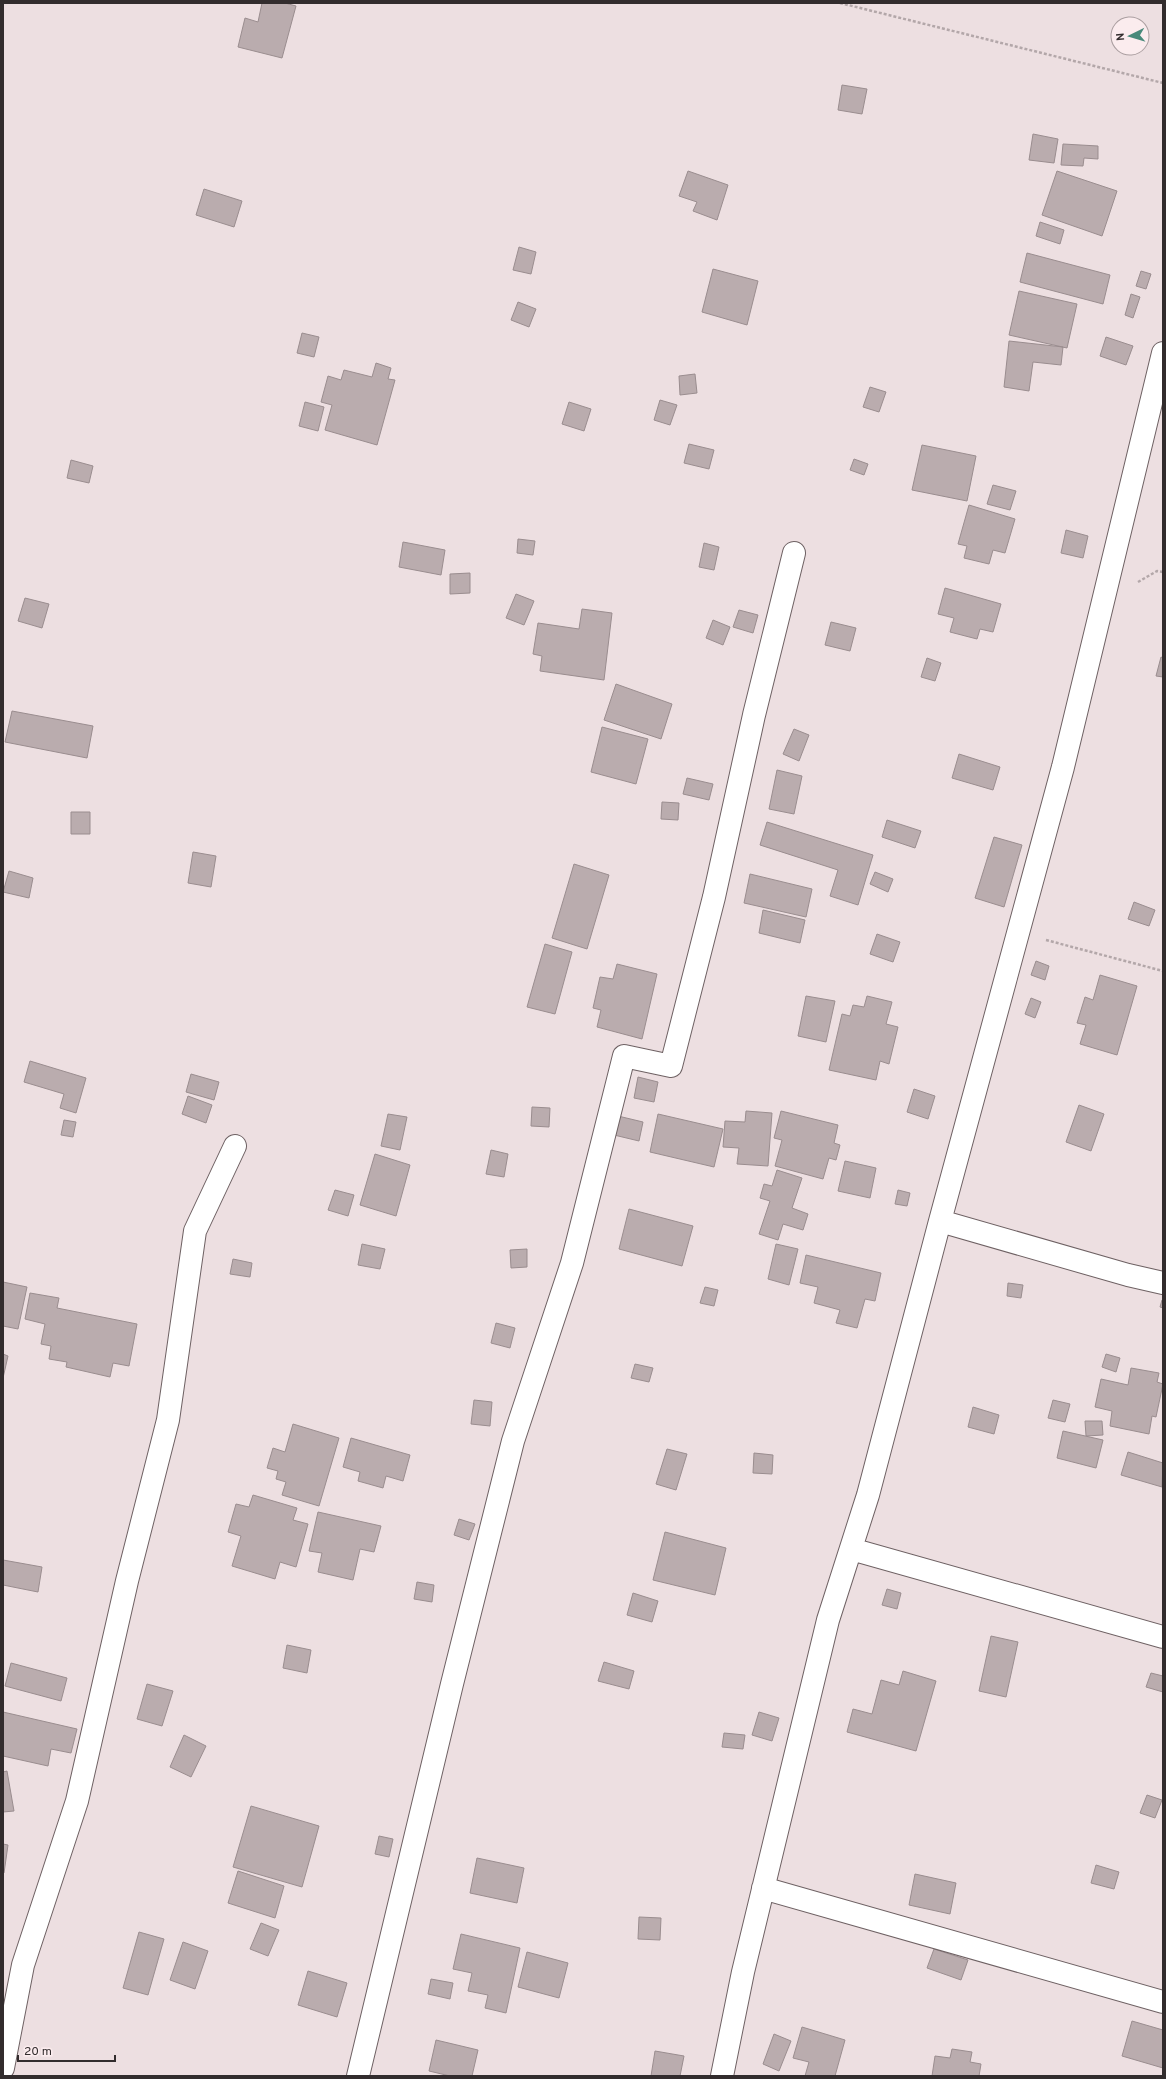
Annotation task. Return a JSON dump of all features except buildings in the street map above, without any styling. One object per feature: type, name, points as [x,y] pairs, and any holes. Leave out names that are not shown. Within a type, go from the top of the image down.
[{"type":"street","points":[[722,2076],[743,1972],[828,1620],[868,1495],[940,1221],[1063,767],[1163,353]]},
{"type":"street","points":[[358,2076],[512,1441],[572,1263],[624,1056],[671,1066],[714,897],[754,715],[794,553]]},
{"type":"street","points":[[3,2068],[23,1965],[77,1801],[127,1581],[168,1420],[195,1231],[235,1146]]},
{"type":"street","points":[[940,1221],[1128,1275],[1163,1283]]},
{"type":"street","points":[[851,1549],[1163,1637]]},
{"type":"street","points":[[763,1888],[1163,2002]]},
{"type":"path","points":[[840,3],[1163,83]]},
{"type":"path","points":[[1018,933],[1163,971]]}]
